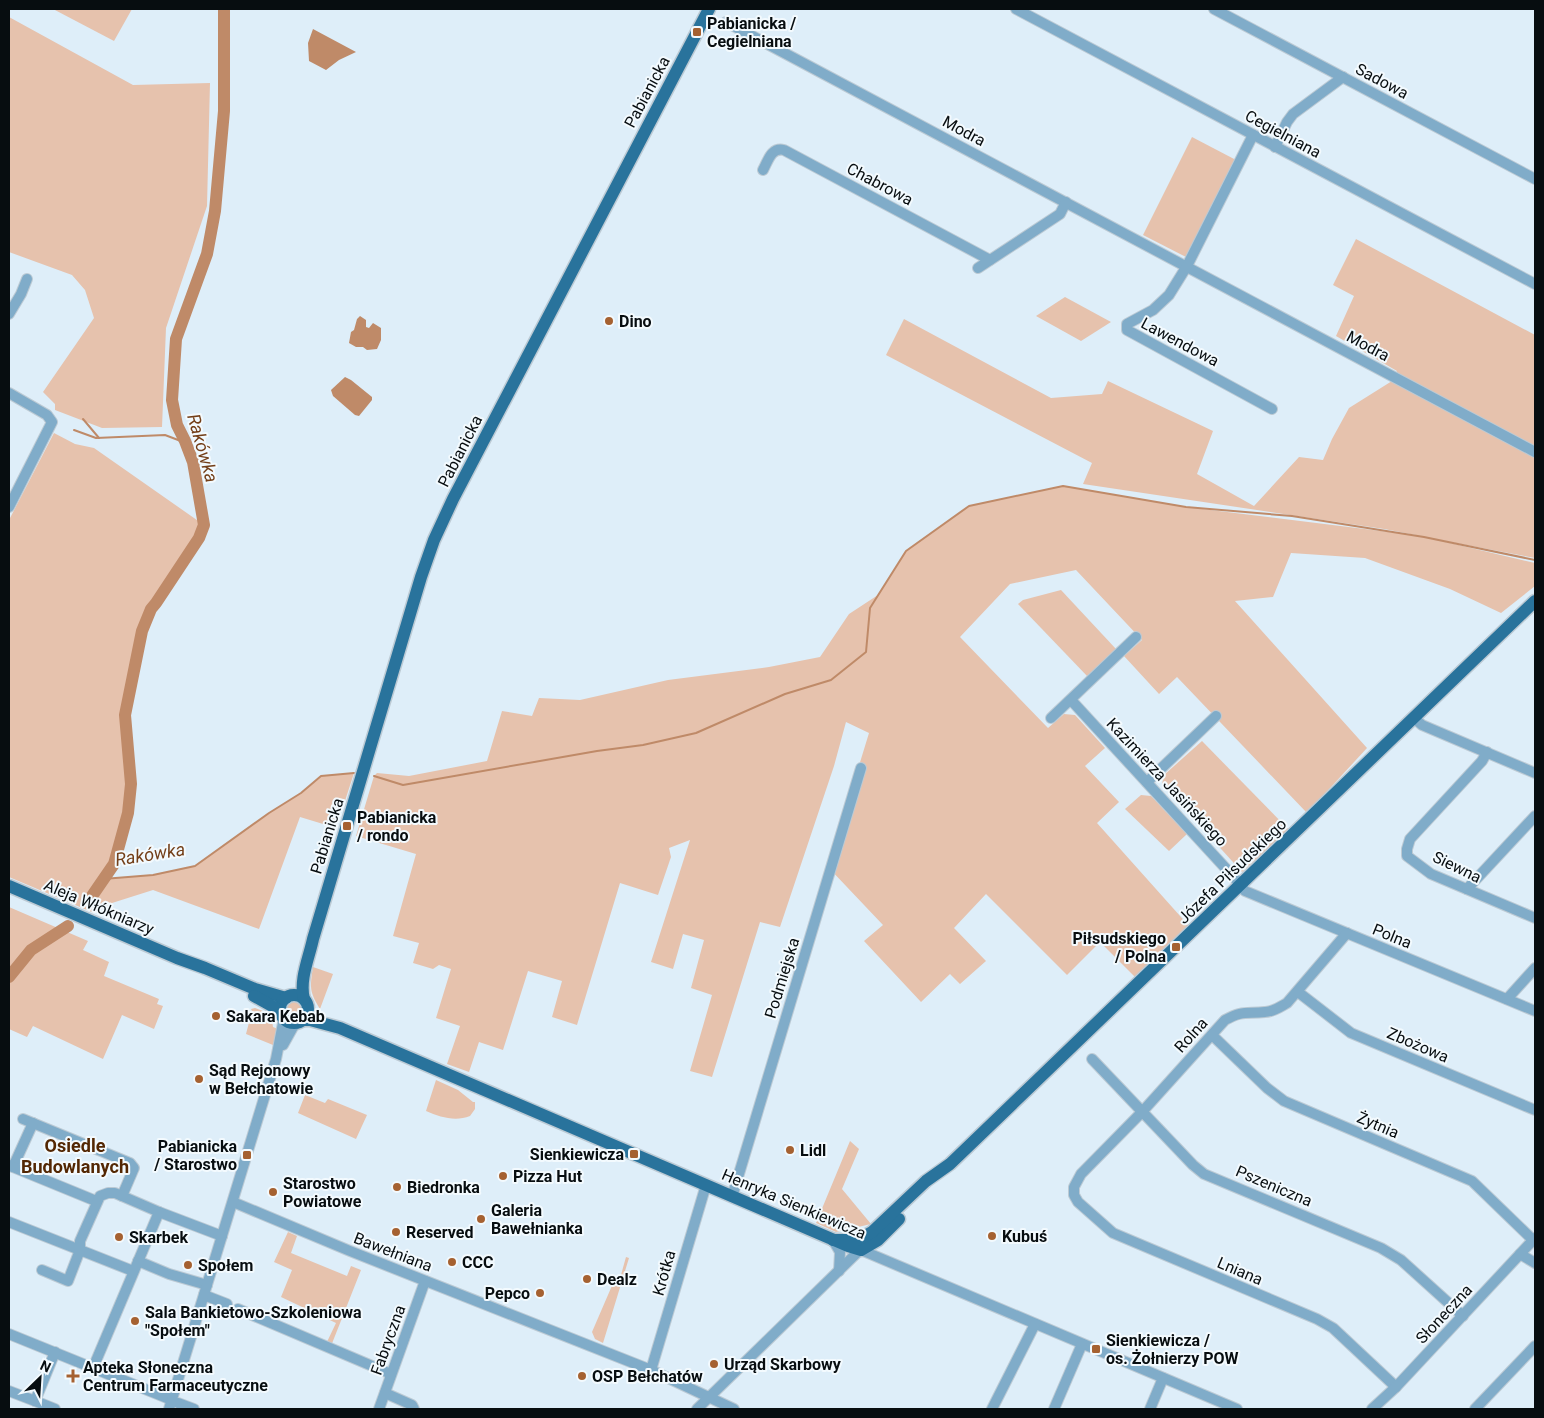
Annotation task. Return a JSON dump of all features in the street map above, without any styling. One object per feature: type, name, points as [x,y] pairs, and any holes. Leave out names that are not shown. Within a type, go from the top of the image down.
[{"type":"main road","name":"Pabianicka","points":[[306,1003],[303,993],[304,978],[313,939],[421,577],[434,540],[453,499],[708,9]]},
{"type":"main road","name":"Józefa Piłsudskiego","points":[[861,1250],[926,1181],[950,1164],[1535,600]]},
{"type":"main road","name":"Aleja Włókniarzy","points":[[9,886],[177,958],[268,1002],[282,1015]]},
{"type":"main road","name":"Pabianicka","points":[[288,997],[313,939]]},
{"type":"main road","name":"Aleja Włókniarzy","points":[[177,958],[255,989],[288,997]]},
{"type":"main road","points":[[296,995],[306,1003],[307,1016],[300,1022],[291,1023],[282,1015],[282,1002],[288,997],[296,995]]},
{"type":"main road","name":"Henryka Sienkiewicza","points":[[306,1003],[340,1028]]},
{"type":"main road","name":"Henryka Sienkiewicza","points":[[300,1022],[310,1020],[340,1028],[833,1240],[861,1250]]},
{"type":"main road","points":[[833,1240],[858,1240],[877,1235]]},
{"type":"street","name":"Cegielniana","points":[[1016,9],[1535,284]]},
{"type":"street","name":"Sadowa","points":[[1214,9],[1535,179]]},
{"type":"street","name":"Modra","points":[[726,22],[1535,452]]},
{"type":"street","points":[[1275,147],[1293,114],[1343,77]]},
{"type":"street","points":[[1187,266],[1253,135]]},
{"type":"street","name":"Chabrowa","points":[[763,170],[774,150],[778,148],[784,150],[990,260]]},
{"type":"street","points":[[978,268],[1060,214],[1066,202]]},
{"type":"street","name":"Lawendowa","points":[[1187,266],[1169,295],[1153,310],[1127,324],[1127,330],[1272,409]]},
{"type":"street","points":[[9,314],[21,294],[27,278]]},
{"type":"street","points":[[9,393],[50,418],[52,422],[9,507]]},
{"type":"street","points":[[1051,718],[1136,637]]},
{"type":"street","name":"Kazimierza Jasińskiego","points":[[1071,700],[1240,885]]},
{"type":"street","points":[[1147,782],[1216,716]]},
{"type":"street","points":[[1414,718],[1422,725],[1535,774]]},
{"type":"street","name":"Siewna","points":[[1487,752],[1482,761],[1410,839],[1407,856],[1431,874],[1535,918]]},
{"type":"street","name":"Podmiejska","points":[[732,1196],[861,768]]},
{"type":"street","points":[[1467,889],[1535,816]]},
{"type":"street","name":"Polna","points":[[1240,885],[1245,890],[1535,1011]]},
{"type":"street","name":"Rolna","points":[[1074,1187],[1081,1174],[1142,1112],[1225,1020],[1236,1014],[1275,1010],[1287,1003],[1347,933]]},
{"type":"street","points":[[1507,999],[1535,968]]},
{"type":"street","name":"Zbożowa","points":[[1298,992],[1351,1033],[1535,1110]]},
{"type":"street","points":[[9,1334],[180,1405],[204,1295],[276,1059],[282,1015]]},
{"type":"street","points":[[276,1059],[289,1033],[300,1022]]},
{"type":"street","name":"Żytnia","points":[[1212,1035],[1267,1088],[1284,1101],[1472,1181],[1534,1239]]},
{"type":"street","name":"Pszeniczna","points":[[1092,1059],[1192,1165],[1204,1174],[1381,1248],[1401,1260],[1463,1316]]},
{"type":"street","points":[[96,1201],[11,1166],[28,1121],[130,1163],[134,1168],[122,1196]]},
{"type":"street","name":"Krótka","points":[[651,1370],[706,1185]]},
{"type":"street","name":"Lniana","points":[[1074,1187],[1074,1195],[1078,1202],[1113,1232],[1318,1319],[1333,1328],[1396,1387]]},
{"type":"street","points":[[42,1270],[68,1281],[80,1250],[80,1241],[96,1201],[100,1196],[108,1193],[122,1196],[222,1236]]},
{"type":"street","name":"Bawełniana","points":[[233,1202],[324,1241],[651,1370],[734,1409]]},
{"type":"street","points":[[93,1368],[159,1212]]},
{"type":"street","points":[[9,1222],[133,1271]]},
{"type":"street","points":[[877,1235],[880,1258]]},
{"type":"street","name":"Słoneczna","points":[[1372,1409],[1396,1387],[1534,1239]]},
{"type":"street","points":[[833,1240],[840,1252],[839,1271]]},
{"type":"street","name":"Henryka Sienkiewicza","points":[[861,1250],[1236,1409]]},
{"type":"street","name":"Józefa Piłsudskiego","points":[[697,1409],[861,1250]]},
{"type":"street","points":[[1520,1254],[1535,1263]]},
{"type":"street","points":[[138,1261],[168,1274],[208,1285]]},
{"type":"street","name":"Fabryczna","points":[[379,1409],[425,1281]]},
{"type":"street","points":[[204,1295],[227,1304]]},
{"type":"street","points":[[238,1309],[391,1374]]},
{"type":"street","points":[[992,1409],[1035,1324]]},
{"type":"street","points":[[1054,1409],[1082,1344]]},
{"type":"street","points":[[1475,1409],[1535,1346]]},
{"type":"street","points":[[35,1401],[55,1352]]},
{"type":"street","points":[[1150,1409],[1163,1378]]},
{"type":"street","points":[[9,1391],[55,1409]]},
{"type":"street","points":[[385,1392],[412,1405],[414,1409]]},
{"type":"shaded area","points":[[53,9],[132,9],[114,41]]},
{"type":"shaded area","points":[[9,17],[133,85],[210,83],[207,206],[166,328],[162,427],[102,428],[55,410],[55,404],[43,392],[94,318],[85,290],[72,275],[9,252]]},
{"type":"shaded area","points":[[313,29],[356,52],[339,60],[326,70],[309,61],[308,43]]},
{"type":"shaded area","points":[[1192,137],[1236,160],[1186,257],[1143,235]]},
{"type":"shaded area","points":[[1356,239],[1535,335],[1535,558],[1429,538],[1535,563],[1535,586],[1501,613],[1450,589],[1365,558],[1291,553],[1273,597],[1235,601],[1367,748],[1307,813],[1177,677],[1159,694],[1124,656],[1142,640],[1076,570],[1010,584],[960,637],[1048,728],[1064,714],[1075,715],[1105,748],[1085,766],[1119,802],[1097,823],[1189,926],[1136,978],[1100,942],[1067,975],[986,894],[954,928],[986,961],[960,984],[950,974],[921,1002],[864,941],[883,925],[828,867],[869,733],[846,722],[834,766],[780,927],[760,922],[712,1077],[690,1071],[712,995],[691,988],[704,940],[683,934],[673,969],[651,962],[690,840],[669,848],[671,857],[658,895],[620,883],[577,1025],[552,1017],[562,981],[528,971],[503,1050],[479,1042],[469,1072],[447,1064],[460,1026],[436,1018],[451,969],[439,965],[433,969],[413,963],[419,943],[393,936],[416,854],[356,836],[374,776],[377,773],[409,776],[487,761],[502,711],[532,716],[539,698],[580,700],[668,680],[769,667],[820,657],[849,614],[878,595],[906,551],[969,506],[1063,486],[1186,507],[1421,536],[1083,484],[1092,463],[886,355],[904,319],[1051,398],[1102,394],[1108,381],[1213,431],[1197,474],[1254,506],[1299,457],[1323,460],[1349,408],[1392,381],[1397,371],[1336,336],[1354,296],[1333,285]]},
{"type":"shaded area","points":[[1065,297],[1111,322],[1081,341],[1036,316]]},
{"type":"shaded area","points":[[360,316],[366,320],[366,327],[369,328],[373,323],[381,328],[381,340],[377,349],[367,350],[349,343],[351,332],[354,330],[357,319]]},
{"type":"shaded area","points":[[345,377],[372,397],[372,400],[359,416],[355,415],[333,396],[331,390]]},
{"type":"shaded area","points":[[54,433],[75,444],[94,448],[204,525],[199,538],[151,609],[142,631],[125,715],[131,784],[128,813],[114,864],[103,879],[153,875],[195,866],[269,813],[301,793],[321,776],[354,773],[344,804],[336,817],[333,827],[300,817],[259,929],[153,890],[112,903],[94,913],[9,877],[9,520]]},
{"type":"shaded area","points":[[1061,590],[1116,649],[1088,677],[1018,604],[1023,600]]},
{"type":"shaded area","points":[[1202,741],[1289,830],[1242,872],[1162,784],[1164,775]]},
{"type":"shaded area","points":[[1141,795],[1151,796],[1187,834],[1169,851],[1125,809]]},
{"type":"shaded area","points":[[9,907],[88,941],[83,950],[109,962],[104,976],[159,999],[157,1004],[163,1006],[154,1029],[122,1015],[103,1059],[33,1026],[27,1037],[9,1029]]},
{"type":"shaded area","points":[[313,967],[333,974],[320,1009],[311,989]]},
{"type":"shaded area","points":[[295,1001],[301,1003],[303,1009],[301,1015],[295,1017],[289,1015],[287,1009],[289,1003]]},
{"type":"shaded area","points":[[255,1008],[271,1014],[273,1027],[278,1029],[273,1045],[246,1034],[251,1009]]},
{"type":"shaded area","points":[[436,1080],[458,1090],[475,1102],[475,1109],[470,1116],[453,1119],[426,1111]]},
{"type":"shaded area","points":[[305,1095],[325,1103],[328,1099],[367,1115],[356,1139],[298,1113]]},
{"type":"shaded area","points":[[850,1141],[859,1149],[842,1189],[871,1224],[836,1232],[816,1223]]},
{"type":"shaded area","points":[[288,1232],[297,1236],[291,1253],[347,1276],[351,1266],[361,1270],[331,1346],[326,1344],[336,1323],[281,1297],[292,1270],[274,1262]]},
{"type":"shaded area","points":[[626,1257],[629,1258],[603,1343],[595,1339],[592,1332],[614,1281],[619,1282]]},
{"type":"waterway","name":"Rakówka","points":[[92,896],[114,864],[128,813],[131,784],[125,715],[142,631],[151,609],[199,538],[204,525],[193,462],[177,425],[172,400],[176,339],[207,254],[215,211],[224,111],[224,9]]},
{"type":"waterway","points":[[83,419],[99,438]]},
{"type":"waterway","points":[[74,430],[96,438],[165,435],[186,443]]},
{"type":"waterway","points":[[374,776],[403,785],[597,751],[643,745],[696,733],[785,694],[831,680],[866,652],[870,608],[906,551],[969,506],[1063,486],[1186,507],[1292,516],[1424,537],[1535,560]]},
{"type":"waterway","name":"Rakówka","points":[[103,879],[153,875],[195,866],[269,813],[301,793],[321,776],[354,773]]},
{"type":"waterway","name":"Rakówka","points":[[9,977],[31,950],[68,926]]},
{"type":"place","name":"Pabianicka / Cegielniana","points":[[697,32]]},
{"type":"place","name":"Dino","points":[[609,321]]},
{"type":"place","name":"Pabianicka / rondo","points":[[347,826]]},
{"type":"place","name":"Piłsudskiego / Polna","points":[[1176,947]]},
{"type":"place","name":"Sakara Kebab","points":[[216,1016]]},
{"type":"place","name":"Sąd Rejonowy w Bełchatowie","points":[[199,1079]]},
{"type":"place","name":"Lidl","points":[[790,1150]]},
{"type":"place","name":"Sienkiewicza","points":[[634,1154]]},
{"type":"place","name":"Pabianicka / Starostwo","points":[[247,1155]]},
{"type":"place","name":"Pizza Hut","points":[[503,1176]]},
{"type":"place","name":"Biedronka","points":[[397,1187]]},
{"type":"place","name":"Starostwo Powiatowe","points":[[273,1192]]},
{"type":"place","name":"Galeria Bawełnianka","points":[[481,1219]]},
{"type":"place","name":"Reserved","points":[[396,1232]]},
{"type":"place","name":"Kubuś","points":[[992,1236]]},
{"type":"place","name":"Skarbek","points":[[119,1237]]},
{"type":"place","name":"CCC","points":[[452,1262]]},
{"type":"place","name":"Społem","points":[[188,1265]]},
{"type":"place","name":"Dealz","points":[[587,1279]]},
{"type":"place","name":"Pepco","points":[[540,1293]]},
{"type":"place","name":"Sala Bankietowo-Szkoleniowa \"Społem\"","points":[[135,1321]]},
{"type":"place","name":"Sienkiewicza / os. Żołnierzy POW","points":[[1096,1349]]},
{"type":"place","name":"Urząd Skarbowy","points":[[714,1364]]},
{"type":"place","name":"Apteka Słoneczna Centrum Farmaceutyczne","points":[[73,1376]]},
{"type":"place","name":"OSP Bełchatów","points":[[582,1376]]},
{"type":"district","name":"Osiedle Budowlanych","points":[[75,1155]]}]
